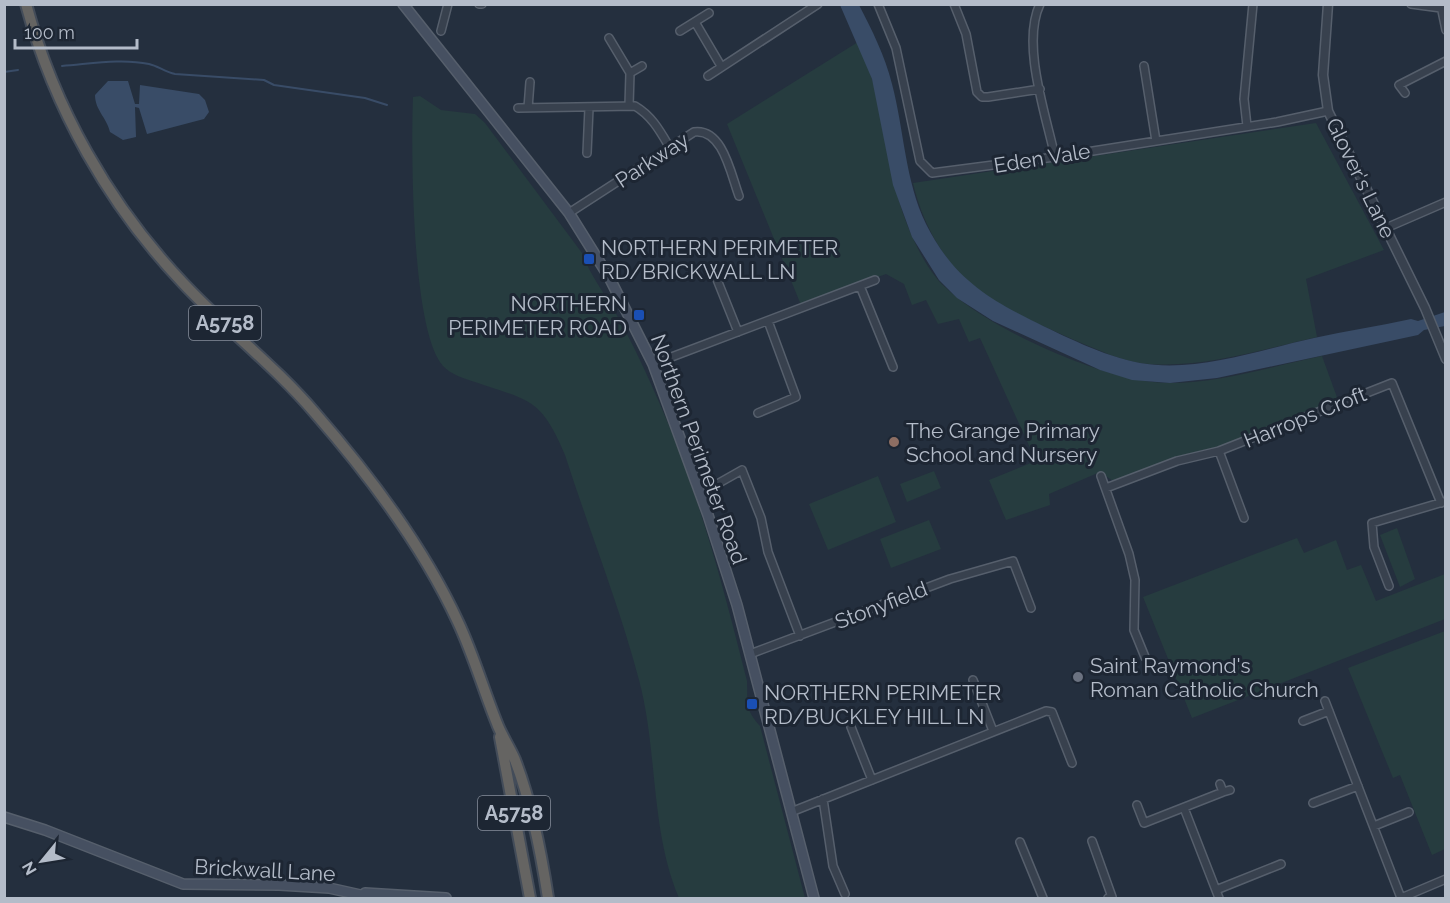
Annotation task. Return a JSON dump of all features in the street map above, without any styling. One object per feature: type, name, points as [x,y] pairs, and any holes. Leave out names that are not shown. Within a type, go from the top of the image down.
[{"type":"highway","name":"A5758","points":[[26,4],[44,64],[76,135],[122,209],[182,282],[314,411],[391,508],[458,621],[498,727],[523,782],[539,843],[548,898]]},
{"type":"highway","name":"A5758","points":[[498,727],[530,898]]},
{"type":"main road","name":"Northern Perimeter Road","points":[[403,4],[569,213],[609,277],[653,364],[708,515],[750,654],[814,898]]},
{"type":"main road","name":"Brickwall Lane","points":[[4,817],[45,830],[183,884],[279,885],[357,893],[446,898]]},
{"type":"main road","name":"Brickwall Lane","points":[[357,893],[374,898]]},
{"type":"street","points":[[441,31],[448,4]]},
{"type":"street","points":[[798,4],[803,14]]},
{"type":"street","points":[[708,76],[818,4]]},
{"type":"street","name":"Eden Vale","points":[[878,4],[896,48],[918,156],[926,168],[939,174],[1156,141],[1328,111]]},
{"type":"street","points":[[954,4],[966,34],[977,92],[988,97],[1041,89]]},
{"type":"street","points":[[1040,4],[1035,18],[1033,44],[1054,157]]},
{"type":"street","points":[[1247,126],[1244,99],[1252,4]]},
{"type":"street","name":"Glover's Lane","points":[[1328,4],[1323,75],[1328,111],[1425,309],[1446,359]]},
{"type":"street","points":[[1411,4],[1441,6],[1446,30]]},
{"type":"street","points":[[680,31],[709,13]]},
{"type":"street","points":[[695,22],[721,66]]},
{"type":"street","points":[[609,38],[630,72],[629,106]]},
{"type":"street","points":[[1405,93],[1399,85],[1446,61]]},
{"type":"street","points":[[630,72],[642,66]]},
{"type":"street","points":[[1144,66],[1156,141]]},
{"type":"street","points":[[528,108],[530,82]]},
{"type":"street","points":[[518,108],[635,106],[646,112],[670,148]]},
{"type":"street","points":[[587,153],[589,108]]},
{"type":"street","name":"Parkway","points":[[569,213],[694,132],[701,131],[713,137],[722,151],[739,196]]},
{"type":"street","points":[[1386,228],[1446,202]]},
{"type":"street","points":[[712,267],[738,332]]},
{"type":"street","points":[[653,364],[875,280]]},
{"type":"street","points":[[860,286],[893,367]]},
{"type":"street","points":[[758,413],[796,397],[768,321]]},
{"type":"street","name":"Harrops Croft","points":[[1106,488],[1177,461],[1219,451],[1392,383],[1444,502]]},
{"type":"street","name":"Harrops Croft","points":[[1219,451],[1244,518]]},
{"type":"street","points":[[719,483],[742,470],[761,518],[768,552],[800,636]]},
{"type":"street","points":[[1101,476],[1133,571],[1134,630],[1145,657]]},
{"type":"street","points":[[1389,586],[1374,547],[1372,523],[1444,502]]},
{"type":"street","name":"Stonyfield","points":[[750,654],[950,579],[1012,561],[1031,609]]},
{"type":"street","points":[[973,680],[993,731]]},
{"type":"street","points":[[1325,701],[1401,898],[1446,879]]},
{"type":"street","points":[[791,812],[1046,711],[1052,712],[1072,763]]},
{"type":"street","points":[[1303,721],[1329,711]]},
{"type":"street","points":[[851,727],[872,780]]},
{"type":"street","points":[[1137,805],[1144,824],[1226,791],[1220,784]]},
{"type":"street","points":[[1313,803],[1358,786]]},
{"type":"street","points":[[824,799],[833,866],[845,894]]},
{"type":"street","points":[[1184,808],[1219,898]]},
{"type":"street","points":[[1374,826],[1409,812]]},
{"type":"street","points":[[1092,841],[1110,898]]},
{"type":"street","points":[[1020,842],[1043,898]]},
{"type":"street","points":[[1216,890],[1281,864]]},
{"type":"green space","points":[[858,42],[874,87],[895,185],[906,220],[918,249],[931,270],[957,298],[983,316],[1046,349],[1114,374],[1144,381],[1170,383],[1208,380],[1322,356],[1338,400],[1217,449],[1176,458],[1113,481],[1100,472],[1049,494],[1050,505],[1006,520],[989,480],[1036,461],[980,338],[969,342],[959,319],[938,324],[926,300],[912,305],[904,284],[886,274],[801,305],[727,124]]},
{"type":"green space","points":[[420,96],[441,110],[475,114],[485,123],[582,253],[638,356],[673,436],[709,540],[747,681],[749,710],[760,726],[805,898],[679,898],[663,845],[649,734],[639,680],[613,595],[565,455],[549,422],[532,404],[509,393],[462,378],[443,366],[432,346],[419,279],[415,237],[412,155],[413,97]]},
{"type":"green space","points":[[1316,123],[1384,250],[1306,279],[1317,337],[1213,360],[1171,364],[1130,361],[1072,339],[993,301],[969,284],[947,259],[923,214],[913,183]]},
{"type":"green space","points":[[934,471],[941,488],[907,502],[900,484]]},
{"type":"green space","points":[[878,476],[896,522],[828,550],[809,504]]},
{"type":"green space","points":[[929,520],[941,549],[891,568],[880,539]]},
{"type":"green space","points":[[1397,528],[1415,579],[1400,587],[1380,535]]},
{"type":"green space","points":[[1297,538],[1304,553],[1336,540],[1347,570],[1361,565],[1376,601],[1445,574],[1445,619],[1192,718],[1143,597]]},
{"type":"green space","points":[[1445,631],[1445,849],[1432,855],[1400,775],[1393,778],[1348,668]]},
{"type":"water","points":[[840,5],[859,5],[882,53],[896,101],[914,190],[926,224],[946,257],[970,282],[1014,311],[1098,351],[1126,360],[1161,365],[1205,363],[1227,359],[1326,335],[1411,319],[1418,321],[1445,312],[1445,326],[1424,330],[1418,335],[1217,378],[1170,383],[1132,380],[1100,370],[993,321],[957,298],[939,280],[912,237],[893,185],[872,79]]},
{"type":"water","points":[[108,81],[128,81],[135,104],[139,104],[140,85],[199,94],[205,100],[209,112],[204,119],[147,134],[139,108],[135,107],[136,137],[123,140],[110,132],[96,100],[95,95]]},
{"type":"waterway","points":[[62,66],[138,62],[175,74],[264,80],[274,85],[365,98],[387,105]]},
{"type":"waterway","points":[[4,72],[18,70]]},
{"type":"place","name":"NORTHERN PERIMETER RD/BRICKWALL LN","points":[[589,259]]},
{"type":"place","name":"NORTHERN PERIMETER ROAD","points":[[639,315]]},
{"type":"place","name":"The Grange Primary School and Nursery","points":[[894,442]]},
{"type":"place","name":"Saint Raymond's Roman Catholic Church","points":[[1078,677]]},
{"type":"place","name":"NORTHERN PERIMETER RD/BUCKLEY HILL LN","points":[[752,704]]}]
